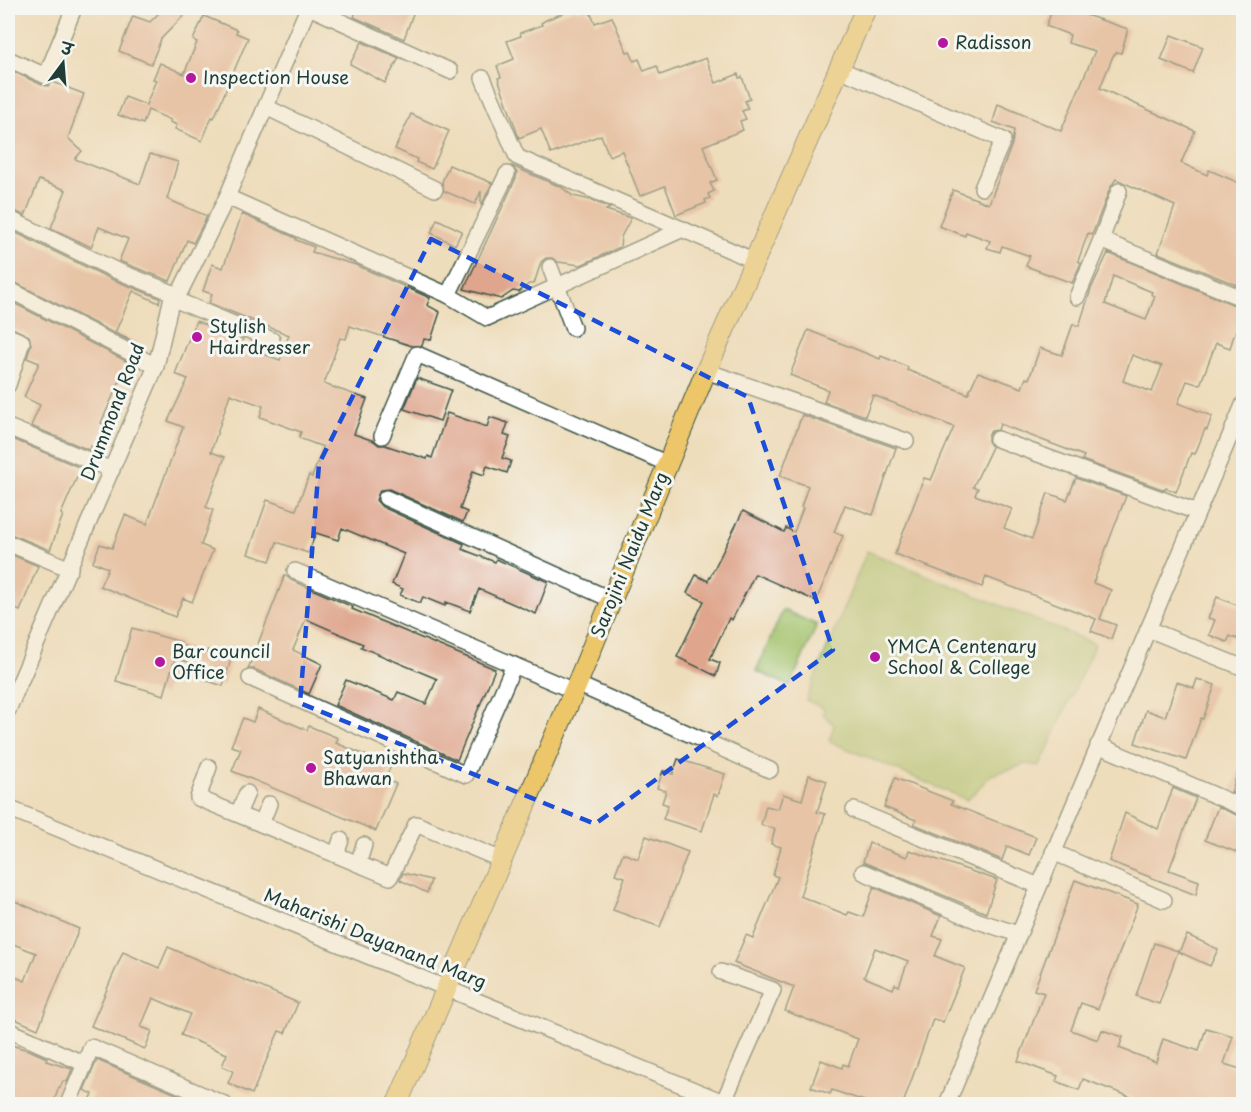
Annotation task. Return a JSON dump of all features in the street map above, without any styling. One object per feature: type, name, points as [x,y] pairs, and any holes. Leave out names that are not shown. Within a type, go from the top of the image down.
[{"type":"main road","name":"Sarojini Naidu Marg","points":[[398,1104],[576,688],[706,371],[866,8]]},
{"type":"street","points":[[8,60],[46,76],[74,8]]},
{"type":"street","points":[[310,8],[450,71]]},
{"type":"street","name":"Drummond Road","points":[[8,710],[156,366],[174,296],[227,197],[310,8]]},
{"type":"street","points":[[839,69],[1003,140],[982,188]]},
{"type":"street","points":[[483,78],[517,157],[755,261]]},
{"type":"street","points":[[266,107],[435,189]]},
{"type":"street","points":[[448,295],[507,174]]},
{"type":"street","points":[[1077,297],[1119,191]]},
{"type":"street","points":[[227,197],[448,295],[487,318],[683,230]]},
{"type":"street","points":[[8,218],[115,270],[272,340]]},
{"type":"street","points":[[1101,240],[1244,299]]},
{"type":"street","points":[[550,267],[573,328]]},
{"type":"street","points":[[8,290],[156,366]]},
{"type":"street","points":[[8,336],[22,342],[8,385]]},
{"type":"street","points":[[382,436],[417,354],[668,464]]},
{"type":"street","points":[[706,371],[906,441]]},
{"type":"street","points":[[947,1104],[1244,403]]},
{"type":"street","points":[[8,427],[112,470]]},
{"type":"street","points":[[997,438],[1197,512]]},
{"type":"street","points":[[386,498],[612,600]]},
{"type":"street","points":[[8,543],[70,569]]},
{"type":"street","points":[[295,572],[770,770]]},
{"type":"street","points":[[1148,629],[1244,668]]},
{"type":"street","points":[[250,678],[466,775],[514,665]]},
{"type":"street","points":[[1098,745],[1244,808]]},
{"type":"street","points":[[209,766],[198,798],[261,824],[338,847],[358,864],[390,877],[416,824],[502,860]]},
{"type":"street","points":[[238,814],[247,793]]},
{"type":"street","points":[[261,824],[269,804]]},
{"type":"street","name":"Maharishi Dayanand Marg","points":[[8,808],[725,1104]]},
{"type":"street","points":[[854,810],[1039,886]]},
{"type":"street","points":[[358,864],[364,845]]},
{"type":"street","points":[[1053,852],[1164,900]]},
{"type":"street","points":[[863,872],[978,921],[1018,934]]},
{"type":"street","points":[[721,972],[773,990],[725,1104]]},
{"type":"street","points":[[8,1030],[85,1064]]},
{"type":"street","points":[[68,1104],[91,1047],[206,1101],[224,1104]]},
{"type":"highlighted area","points":[[431,239],[748,397],[833,650],[595,824],[300,703],[319,464]]},
{"type":"green space","points":[[867,551],[1095,644],[1040,766],[1026,764],[991,775],[967,800],[829,741],[834,725],[823,714],[824,709],[806,700]]},
{"type":"green space","points":[[783,610],[817,625],[790,686],[756,671]]},
{"type":"building","points":[[164,8],[191,8],[161,39],[151,64],[119,51],[133,16],[150,22]]},
{"type":"building","points":[[357,8],[415,8],[404,39],[354,17]]},
{"type":"building","points":[[576,8],[577,11],[585,8],[587,13],[590,12],[595,23],[612,17],[627,52],[630,51],[634,61],[639,59],[644,71],[657,66],[660,75],[706,58],[716,83],[738,74],[739,78],[742,77],[750,99],[745,101],[748,109],[742,111],[746,119],[740,121],[743,130],[703,146],[717,180],[710,183],[714,191],[708,194],[710,198],[705,200],[706,203],[676,215],[665,186],[640,196],[622,151],[609,156],[601,135],[551,154],[541,129],[519,138],[498,78],[501,77],[497,66],[514,59],[507,41],[521,36],[520,33],[542,25],[541,23],[546,20]]},
{"type":"building","points":[[1053,8],[1074,8],[1081,10],[1080,13],[1128,29],[1121,53],[1117,52],[1113,56],[1100,88],[1195,131],[1181,163],[1207,175],[1209,170],[1244,185],[1244,288],[1158,253],[1175,206],[1116,179],[1110,188],[1092,235],[1088,233],[1078,261],[1081,263],[1072,283],[1026,266],[1030,256],[1002,246],[1000,252],[987,248],[990,241],[966,232],[965,236],[939,226],[953,190],[989,204],[1012,144],[1014,130],[993,122],[998,104],[1061,131],[1095,51],[1068,43],[1070,35],[1046,26]]},
{"type":"building","points":[[204,16],[237,30],[236,33],[248,38],[202,141],[175,129],[177,125],[170,122],[171,120],[148,110],[143,124],[118,115],[125,97],[146,105],[160,63],[184,74],[197,42],[193,40]]},
{"type":"building","points":[[1171,35],[1203,47],[1193,73],[1161,60]]},
{"type":"building","points":[[362,42],[399,58],[385,83],[350,64]]},
{"type":"building","points":[[8,69],[42,85],[48,86],[53,82],[84,94],[68,138],[82,151],[75,159],[140,184],[150,154],[178,162],[167,199],[207,216],[193,243],[187,240],[170,281],[119,261],[128,239],[99,227],[91,247],[51,228],[66,190],[39,180],[25,216],[8,208]]},
{"type":"building","points":[[411,114],[449,131],[432,169],[395,149]]},
{"type":"building","points":[[449,165],[492,183],[481,206],[481,191],[475,204],[444,191],[442,182]]},
{"type":"building","points":[[512,166],[561,187],[573,196],[591,200],[610,208],[606,210],[631,218],[621,237],[620,247],[581,265],[546,258],[541,262],[534,284],[529,284],[519,292],[513,291],[501,299],[464,289],[516,178],[517,173]]},
{"type":"building","points":[[242,214],[314,247],[312,252],[356,265],[430,298],[427,305],[440,312],[431,340],[424,339],[422,346],[412,346],[350,326],[346,339],[340,338],[324,384],[367,399],[354,434],[379,445],[427,459],[428,456],[432,458],[447,413],[487,427],[490,417],[508,423],[504,435],[510,437],[502,458],[511,461],[507,473],[487,466],[484,475],[473,471],[460,509],[467,512],[463,522],[389,489],[380,490],[376,500],[382,507],[464,544],[462,549],[495,562],[496,559],[548,582],[536,614],[479,589],[470,611],[446,602],[445,606],[423,597],[420,603],[400,595],[403,589],[392,584],[404,554],[342,528],[338,540],[316,533],[308,553],[277,542],[270,561],[248,554],[267,500],[296,510],[309,475],[312,477],[323,447],[299,438],[301,432],[260,417],[263,406],[230,394],[211,452],[225,457],[206,507],[213,510],[201,545],[213,550],[192,602],[183,598],[175,617],[100,586],[108,568],[93,562],[100,544],[112,548],[125,515],[147,524],[183,427],[168,421],[188,379],[175,374],[196,321],[243,339],[241,346],[280,360],[289,335],[209,303],[212,294],[203,291],[212,264],[223,268]]},
{"type":"building","points":[[437,219],[462,231],[455,245],[431,233]]},
{"type":"building","points":[[8,229],[111,279],[160,298],[159,303],[133,291],[115,333],[138,343],[137,345],[8,279]]},
{"type":"building","points":[[1108,253],[1244,309],[1244,323],[1241,330],[1236,329],[1230,348],[1216,343],[1200,385],[1187,381],[1178,403],[1212,416],[1195,454],[1191,453],[1176,492],[1082,460],[1084,456],[1000,424],[998,430],[991,431],[988,435],[988,441],[992,447],[973,487],[978,488],[975,495],[1012,509],[1004,528],[1032,539],[1048,493],[1067,500],[1076,478],[1126,496],[1093,583],[1111,590],[1100,619],[1116,625],[1111,639],[1091,631],[1096,619],[986,577],[982,587],[895,554],[924,478],[931,480],[954,427],[873,395],[865,416],[824,402],[828,390],[790,375],[808,330],[880,359],[881,356],[908,367],[907,370],[968,394],[978,372],[1022,388],[1026,378],[1029,379],[1040,348],[1062,355],[1073,324],[1079,326],[1091,289]],"holes":[[[1113,276],[1152,292],[1151,294],[1155,296],[1146,320],[1105,304]],[[1132,355],[1162,366],[1152,392],[1123,381]]]},
{"type":"building","points":[[8,300],[128,362],[101,423],[105,425],[95,447],[91,446],[89,450],[31,426],[40,405],[24,397],[39,363],[27,358],[31,344],[29,336],[8,326]]},
{"type":"building","points":[[417,378],[451,390],[440,421],[404,409]]},
{"type":"building","points":[[802,415],[896,448],[873,515],[845,505],[834,532],[843,536],[816,601],[755,574],[732,620],[729,618],[710,659],[720,663],[716,676],[677,657],[704,601],[687,593],[696,575],[708,581],[743,511],[784,532],[786,528],[794,532],[808,486],[780,476]]},
{"type":"building","points":[[8,437],[81,468],[61,514],[63,515],[50,550],[8,533]]},
{"type":"building","points":[[8,553],[38,566],[20,611],[8,606]]},
{"type":"building","points":[[285,575],[291,580],[353,607],[352,609],[495,669],[457,760],[335,705],[346,680],[394,700],[398,692],[426,704],[437,679],[361,647],[363,644],[306,619],[293,650],[322,664],[309,694],[254,669],[248,669]]},
{"type":"building","points":[[1217,597],[1244,608],[1244,623],[1237,639],[1230,636],[1227,642],[1209,635],[1215,620],[1208,618]]},
{"type":"building","name":"Bar council Office","points":[[132,628],[181,642],[180,645],[207,653],[208,650],[231,659],[223,686],[202,679],[204,672],[201,671],[202,666],[175,658],[164,695],[116,681]]},
{"type":"building","points":[[1197,679],[1215,685],[1186,760],[1135,743],[1146,710],[1165,717],[1177,682],[1194,688]]},
{"type":"building","name":"Satyanishtha Bhawan","points":[[258,709],[307,730],[309,726],[338,738],[336,743],[391,766],[385,779],[396,784],[376,831],[232,771],[241,749],[231,746],[243,718],[253,722]]},
{"type":"building","points":[[678,759],[725,774],[718,796],[714,794],[702,831],[663,819],[668,805],[662,803],[666,791],[657,788],[663,771],[673,774]]},
{"type":"building","points":[[1242,761],[1244,762],[1244,797],[1231,792]]},
{"type":"building","points":[[809,775],[827,781],[817,812],[825,814],[800,896],[847,915],[849,912],[863,917],[874,887],[941,916],[933,936],[942,939],[935,956],[965,968],[943,1022],[933,1019],[903,1104],[873,1104],[832,1090],[830,1094],[811,1087],[821,1060],[842,1068],[843,1064],[848,1066],[858,1039],[785,1011],[794,987],[734,963],[746,935],[753,938],[778,877],[773,875],[781,847],[771,844],[775,829],[761,825],[766,806],[778,809],[783,794],[802,800]],"holes":[[[875,948],[908,961],[899,986],[895,984],[893,989],[864,977]]]},
{"type":"building","points":[[895,778],[953,801],[951,804],[1036,837],[1029,855],[1007,846],[1002,860],[914,824],[916,820],[884,807]]},
{"type":"building","points":[[1173,788],[1196,798],[1169,870],[1199,881],[1196,895],[1109,861],[1125,813],[1158,829]]},
{"type":"building","points":[[1218,807],[1244,818],[1244,855],[1205,840]]},
{"type":"building","points":[[646,836],[688,852],[660,927],[613,910],[625,877],[615,874],[623,853],[638,859]]},
{"type":"building","points":[[869,843],[907,857],[909,850],[997,880],[986,913],[863,862]]},
{"type":"building","points":[[403,873],[431,880],[427,893],[400,880]]},
{"type":"building","points":[[1075,880],[1138,904],[1098,1009],[1081,1003],[1071,1030],[1098,1040],[1102,1030],[1123,1037],[1119,1048],[1156,1062],[1163,1039],[1199,1051],[1206,1028],[1233,1036],[1224,1064],[1244,1070],[1244,1104],[1143,1104],[1144,1102],[1083,1079],[1079,1090],[1056,1081],[1058,1076],[1018,1061],[1044,993],[1034,990]]},
{"type":"building","points":[[8,898],[79,929],[38,1029],[8,1016],[8,974],[25,981],[36,953],[8,942]]},
{"type":"building","points":[[1187,935],[1218,949],[1210,966],[1179,952]]},
{"type":"building","points":[[1154,943],[1178,951],[1159,1004],[1136,996]]},
{"type":"building","points":[[168,947],[298,1003],[285,1033],[279,1031],[252,1094],[228,1083],[233,1071],[222,1066],[227,1054],[181,1035],[190,1014],[153,998],[141,1027],[152,1031],[145,1049],[91,1026],[123,952],[159,968]]},
{"type":"building","points":[[8,1044],[47,1058],[46,1061],[72,1069],[67,1082],[63,1081],[59,1087],[53,1104],[30,1104],[20,1101],[19,1104],[8,1104]]},
{"type":"building","points":[[97,1060],[183,1097],[180,1104],[88,1104],[93,1094],[84,1090]]},
{"type":"place","name":"Radisson","points":[[943,43]]},
{"type":"place","name":"Inspection House","points":[[191,78]]},
{"type":"place","name":"Stylish Hairdresser","points":[[197,337]]},
{"type":"place","name":"YMCA Centenary School & College","points":[[875,657]]},
{"type":"place","name":"Bar council Office","points":[[160,662]]},
{"type":"place","name":"Satyanishtha Bhawan","points":[[311,768]]}]
